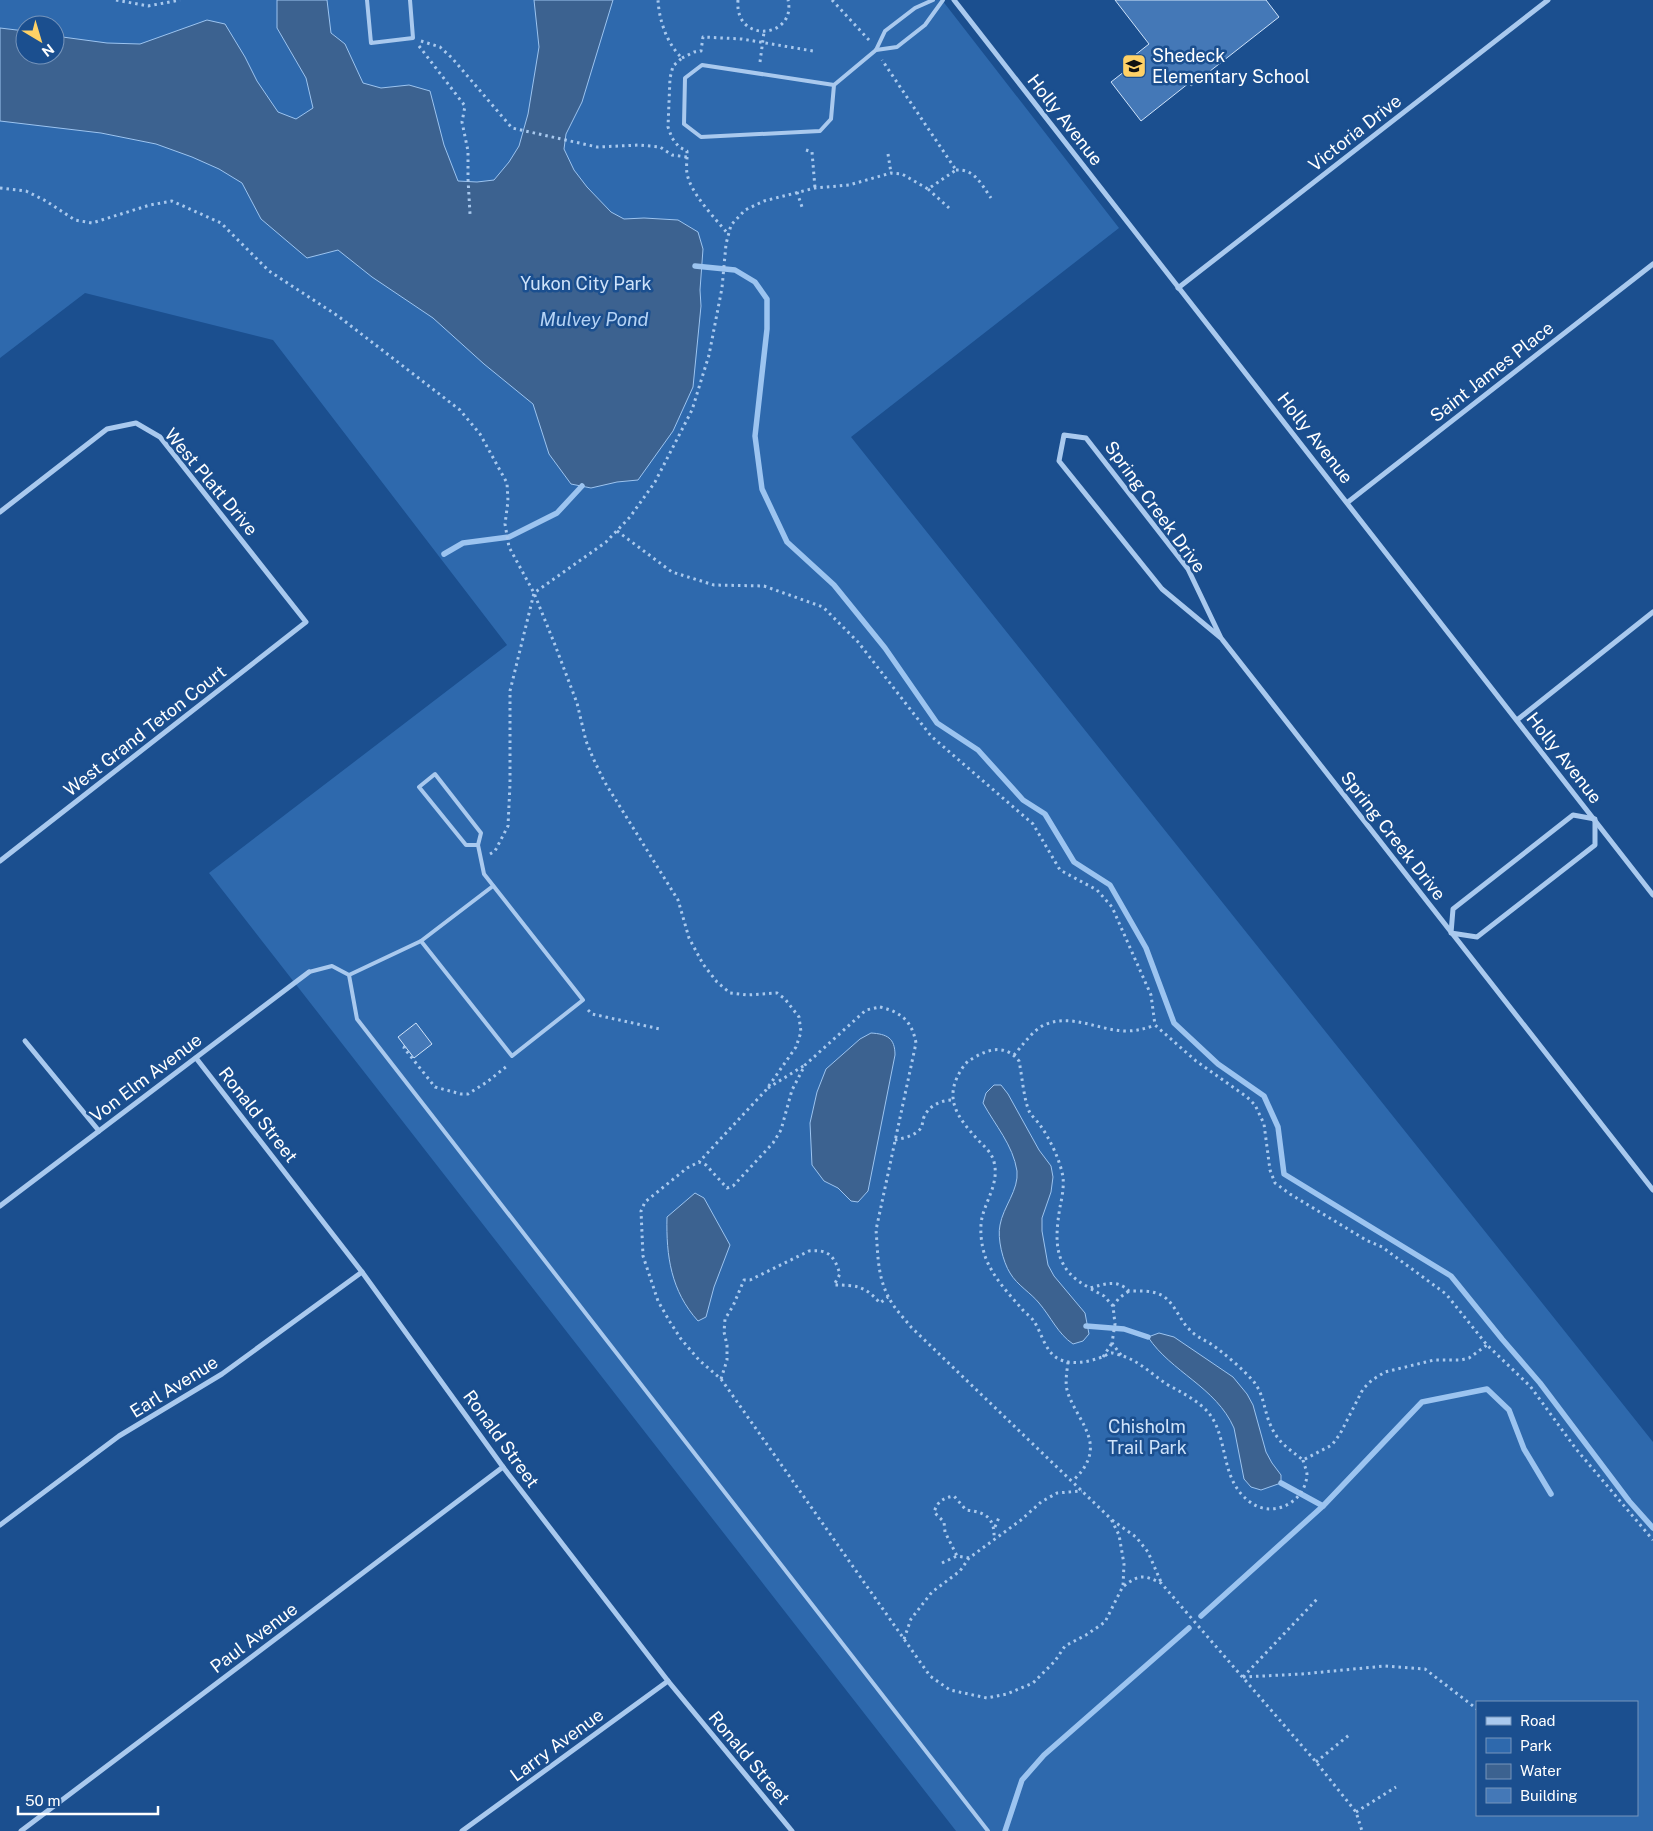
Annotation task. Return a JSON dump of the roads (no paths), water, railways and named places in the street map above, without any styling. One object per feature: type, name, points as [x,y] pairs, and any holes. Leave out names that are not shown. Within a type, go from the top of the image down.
[{"type":"street","name":"Holly Avenue","points":[[954,0],[1178,288],[1348,502],[1653,895]]},
{"type":"street","name":"Victoria Drive","points":[[1178,288],[1548,0]]},
{"type":"street","name":"Saint James Place","points":[[1348,502],[1653,264]]},
{"type":"street","name":"West Platt Drive","points":[[0,512],[107,429],[136,424],[160,437],[306,622]]},
{"type":"street","name":"Spring Creek Drive","points":[[1221,638],[1188,569],[1086,438],[1064,435],[1059,462],[1162,589],[1221,638],[1653,1190]]},
{"type":"street","points":[[1517,720],[1653,612]]},
{"type":"street","name":"West Grand Teton Court","points":[[0,861],[306,622]]},
{"type":"street","name":"Spring Creek Drive","points":[[1451,932],[1453,909],[1573,815],[1595,819]]},
{"type":"street","points":[[1451,932],[1477,937],[1588,850],[1595,844],[1595,819]]},
{"type":"street","name":"Von Elm Avenue","points":[[0,1206],[309,972]]},
{"type":"street","points":[[25,1041],[99,1131]]},
{"type":"street","name":"Ronald Street","points":[[196,1058],[362,1272],[503,1467],[668,1682],[792,1831]]},
{"type":"street","name":"Earl Avenue","points":[[0,1525],[119,1436],[222,1374],[362,1272]]},
{"type":"street","name":"Paul Avenue","points":[[21,1831],[503,1467]]},
{"type":"street","name":"Larry Avenue","points":[[462,1831],[668,1682]]},
{"type":"lane","points":[[367,0],[371,43],[413,38],[410,0]]},
{"type":"lane","points":[[834,85],[702,65],[685,78],[684,124],[701,137],[820,131],[831,119],[834,85],[876,50],[885,31],[915,8],[932,0]]},
{"type":"lane","points":[[876,50],[897,47],[925,25],[943,0]]},
{"type":"lane","points":[[421,941],[512,1056],[583,1000],[484,874],[478,845],[481,833],[435,774],[420,787],[466,845],[478,845]]},
{"type":"lane","points":[[349,975],[421,941],[493,886]]},
{"type":"lane","points":[[309,972],[332,966],[349,975]]},
{"type":"lane","points":[[349,975],[357,1019],[988,1831]]},
{"type":"water","name":"Mulvey Pond","points":[[277,0],[327,0],[331,33],[345,44],[363,83],[381,88],[409,85],[430,91],[444,145],[458,181],[477,182],[494,180],[519,146],[528,114],[539,47],[534,0],[613,0],[582,102],[566,134],[564,149],[574,170],[611,212],[624,219],[678,220],[698,232],[703,249],[700,290],[701,306],[693,387],[673,431],[638,480],[617,482],[591,488],[571,484],[549,454],[533,404],[484,364],[433,318],[372,277],[338,250],[307,258],[261,219],[242,183],[219,169],[156,144],[101,133],[0,121],[0,28],[15,30],[15,65],[65,65],[65,37],[107,43],[140,44],[207,20],[225,24],[257,81],[278,112],[296,119],[313,108],[306,78],[277,28]]},
{"type":"water","points":[[871,1033],[882,1034],[889,1038],[894,1045],[895,1055],[868,1191],[858,1202],[851,1201],[838,1188],[824,1181],[812,1165],[810,1123],[817,1092],[826,1069],[860,1039]]},
{"type":"water","points":[[994,1085],[1001,1085],[1008,1094],[1039,1150],[1051,1166],[1053,1177],[1051,1192],[1042,1218],[1042,1231],[1048,1265],[1054,1276],[1085,1313],[1089,1334],[1083,1341],[1073,1344],[1063,1335],[1039,1303],[1013,1277],[1005,1263],[1001,1250],[999,1230],[1016,1185],[1017,1171],[1008,1144],[983,1103],[986,1093]]},
{"type":"water","points":[[695,1193],[704,1198],[730,1245],[714,1287],[706,1317],[698,1321],[689,1310],[676,1285],[669,1259],[667,1231],[667,1217]]},
{"type":"water","points":[[1159,1333],[1174,1337],[1233,1377],[1247,1394],[1253,1405],[1266,1452],[1281,1475],[1281,1483],[1261,1490],[1251,1487],[1244,1479],[1234,1428],[1226,1414],[1205,1390],[1169,1360],[1148,1337]]},
{"type":"waterway","points":[[695,266],[735,270],[755,282],[767,299],[767,329],[755,436],[762,489],[787,542],[834,585],[885,648],[937,723],[978,750],[1023,800],[1045,814],[1074,862],[1110,885],[1146,948],[1174,1023],[1218,1064],[1264,1096],[1278,1127],[1284,1174],[1451,1276],[1540,1383],[1629,1501],[1653,1528]]},
{"type":"waterway","points":[[444,554],[463,543],[509,537],[557,513],[582,486]]},
{"type":"waterway","points":[[1086,1326],[1124,1329],[1148,1337]]},
{"type":"waterway","points":[[1201,1616],[1323,1506],[1422,1402],[1487,1389],[1509,1410],[1524,1449],[1551,1494]]},
{"type":"waterway","points":[[1281,1483],[1323,1506]]},
{"type":"waterway","points":[[1005,1831],[1022,1780],[1044,1755],[1189,1628]]},
{"type":"place","name":"Shedeck Elementary School","points":[[1134,66]]},
{"type":"park label","name":"Yukon City Park","points":[[586,284]]},
{"type":"park label","name":"Chisholm Trail Park","points":[[1147,1437]]}]
